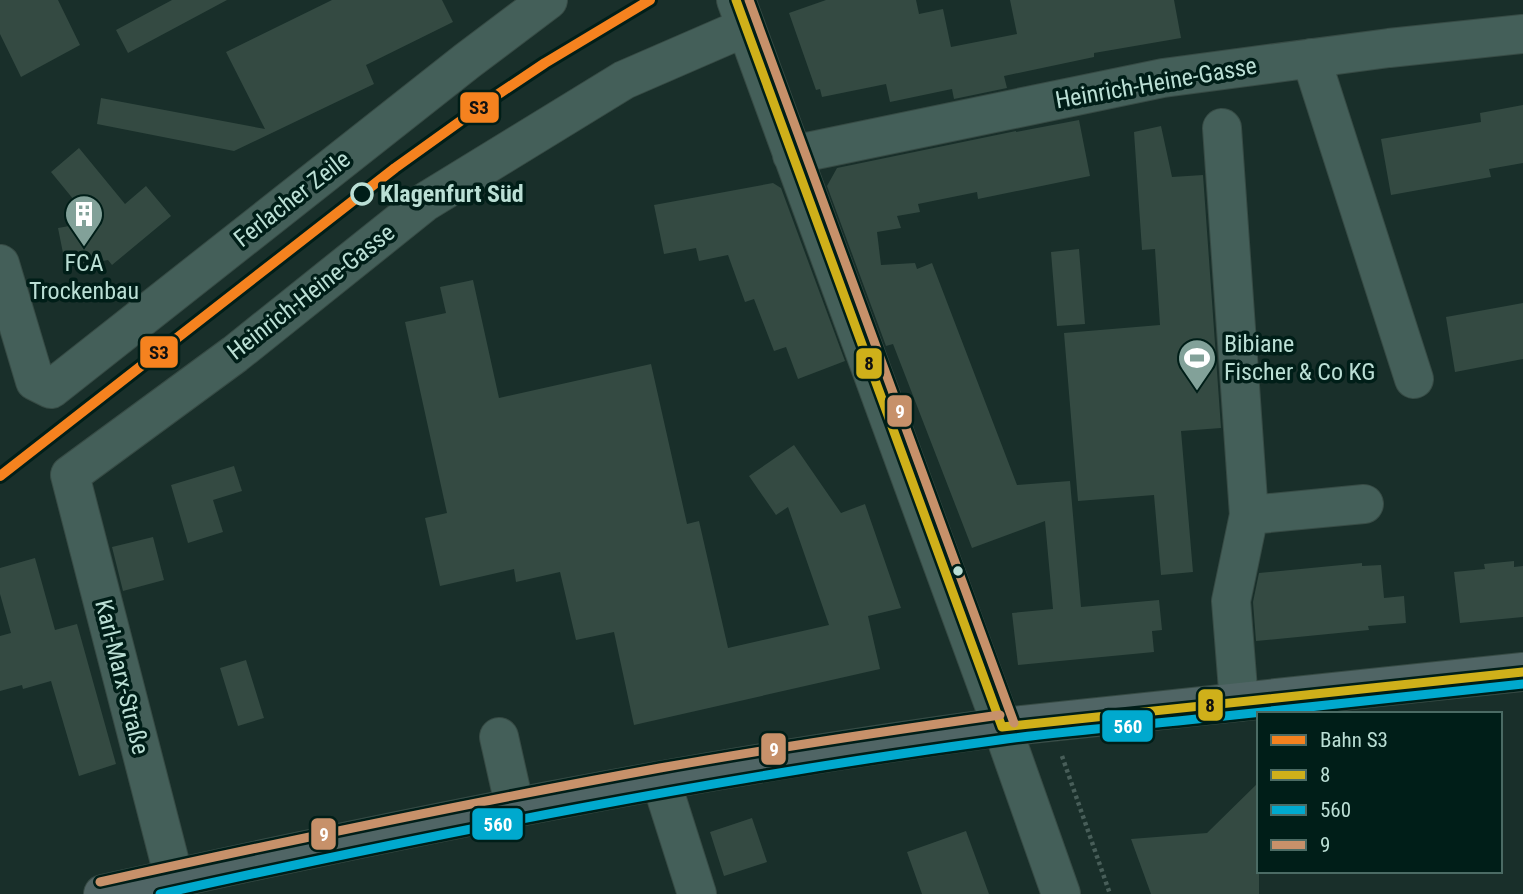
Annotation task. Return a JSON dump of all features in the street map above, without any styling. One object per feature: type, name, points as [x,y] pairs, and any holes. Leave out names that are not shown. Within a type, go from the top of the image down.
[{"type":"main road","points":[[103,894],[515,808],[920,738],[1523,672]]},
{"type":"street","name":"Ferlacher Zeile","points":[[0,264],[35,381],[51,389],[548,0]]},
{"type":"street","points":[[741,13],[1061,894]]},
{"type":"street","name":"Heinrich-Heine-Gasse","points":[[70,475],[235,354],[425,202],[624,80],[741,13]]},
{"type":"street","name":"Heinrich-Heine-Gasse","points":[[792,155],[1163,78],[1523,34]]},
{"type":"street","points":[[1311,58],[1414,379]]},
{"type":"street","points":[[1222,128],[1250,515],[1231,601],[1239,702]]},
{"type":"street","name":"Karl-Marx-Straße","points":[[70,475],[174,878]]},
{"type":"street","points":[[1250,515],[1364,504]]},
{"type":"street","points":[[499,737],[515,808]]},
{"type":"street","points":[[661,781],[697,894]]},
{"type":"path","points":[[1050,722],[1110,894]]},
{"type":"building","points":[[0,0],[58,0],[80,45],[21,77],[0,34]]},
{"type":"building","points":[[172,0],[227,0],[128,53],[116,30]]},
{"type":"building","points":[[332,0],[442,0],[453,22],[366,65],[374,84],[234,151],[97,124],[101,98],[265,129],[226,52]]},
{"type":"building","points":[[826,0],[916,0],[919,14],[943,9],[951,47],[1017,34],[1010,0],[1174,0],[1181,38],[1094,53],[1094,57],[1004,76],[1007,88],[954,99],[952,89],[890,102],[886,84],[822,97],[820,89],[816,90],[789,13]]},
{"type":"building","points":[[1523,105],[1523,163],[1489,169],[1491,177],[1391,195],[1381,139],[1481,122],[1480,113]]},
{"type":"building","points":[[1079,120],[1090,176],[978,199],[977,192],[918,204],[920,212],[897,216],[901,228],[877,232],[881,265],[915,263],[917,269],[932,263],[1017,485],[1070,481],[1081,607],[1159,600],[1162,630],[1152,631],[1154,652],[1018,665],[1012,613],[1053,609],[1045,521],[972,548],[893,344],[886,346],[827,186],[837,168]]},
{"type":"building","points":[[1161,126],[1172,177],[1203,175],[1221,428],[1181,431],[1193,572],[1161,575],[1154,495],[1078,501],[1064,333],[1160,325],[1155,249],[1142,250],[1134,132]]},
{"type":"building","points":[[79,148],[125,204],[146,186],[171,216],[112,265],[108,260],[66,268],[58,228],[92,222],[51,172]]},
{"type":"building","points":[[773,183],[781,188],[845,361],[798,379],[786,347],[774,351],[754,299],[745,302],[728,255],[699,261],[696,248],[664,254],[654,205]]},
{"type":"building","points":[[1079,249],[1085,324],[1057,326],[1051,252]]},
{"type":"building","points":[[473,280],[499,398],[651,364],[687,524],[699,521],[728,648],[829,625],[788,507],[776,515],[749,476],[794,445],[841,513],[865,504],[901,608],[868,616],[880,669],[634,725],[614,632],[576,640],[560,572],[516,582],[514,569],[440,586],[425,518],[447,513],[405,322],[446,313],[440,287]]},
{"type":"building","points":[[1523,303],[1523,359],[1455,372],[1446,317]]},
{"type":"building","points":[[234,466],[242,491],[213,500],[223,532],[188,543],[171,485]]},
{"type":"building","points":[[153,537],[164,580],[123,591],[112,547]]},
{"type":"building","points":[[35,558],[55,630],[77,624],[116,764],[79,776],[51,681],[23,689],[22,685],[0,691],[0,636],[11,633],[0,594],[0,568]]},
{"type":"building","points":[[1514,561],[1514,567],[1523,566],[1523,617],[1460,623],[1454,572],[1485,569],[1484,564]]},
{"type":"building","points":[[1362,563],[1362,566],[1381,565],[1384,598],[1404,596],[1406,623],[1368,626],[1369,630],[1256,641],[1253,602],[1259,573]]},
{"type":"building","points":[[246,660],[264,718],[238,726],[220,668]]},
{"type":"building","points":[[1257,784],[1259,894],[1151,894],[1131,839],[1207,833]]},
{"type":"building","points":[[752,818],[767,862],[724,876],[710,832]]},
{"type":"building","points":[[966,831],[989,894],[922,894],[907,852]]},
{"type":"rail line","name":"S3","points":[[0,476],[395,168],[545,63],[650,0]]},
{"type":"transit line","name":"8","points":[[736,0],[1002,727]]},
{"type":"transit line","name":"9","points":[[749,0],[1014,723]]},
{"type":"transit line","name":"8","points":[[1002,727],[1523,672]]},
{"type":"transit line","name":"560","points":[[1262,712],[1523,684]]},
{"type":"transit line","name":"560","points":[[160,894],[683,789],[999,740],[1257,713]]},
{"type":"transit line","name":"9","points":[[100,882],[380,822],[660,768],[1000,715]]},
{"type":"place","name":"Klagenfurt Süd","points":[[362,194]]},
{"type":"place","name":"FCA Trockenbau","points":[[84,248]]},
{"type":"place","name":"Bibiane Fischer & Co KG","points":[[1197,392]]}]
